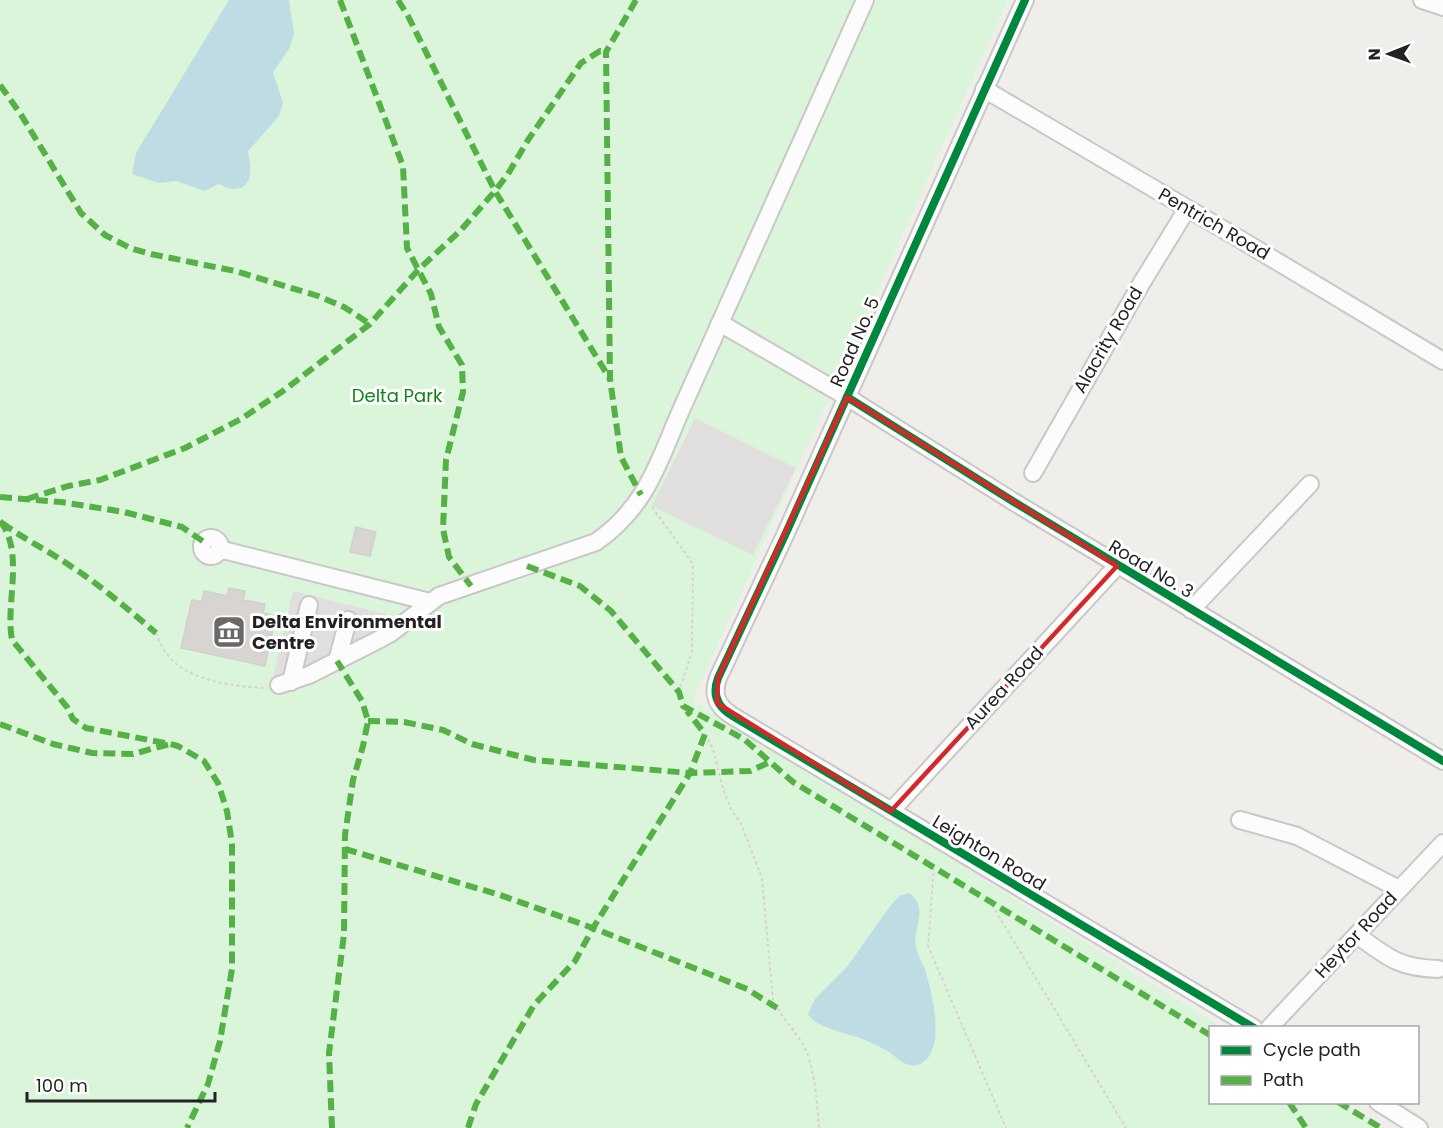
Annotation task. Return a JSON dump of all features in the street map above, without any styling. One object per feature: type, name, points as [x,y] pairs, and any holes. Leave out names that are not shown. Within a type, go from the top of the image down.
[{"type":"street","points":[[285,684],[338,661],[391,633],[439,596],[596,542],[618,526],[642,495],[664,455],[720,323],[865,0]]},
{"type":"street","name":"Road No. 5","points":[[716,698],[718,678],[786,533],[1024,0]]},
{"type":"street","points":[[1422,0],[1443,7]]},
{"type":"street","name":"Pentrich Road","points":[[984,89],[1443,361]]},
{"type":"street","name":"Alacrity Road","points":[[1032,473],[1187,209]]},
{"type":"street","name":"Road No. 3","points":[[720,323],[847,397],[1117,566],[1443,761]]},
{"type":"street","points":[[1191,610],[1310,484]]},
{"type":"street","points":[[219,549],[430,602]]},
{"type":"street","name":"Aurea Road","points":[[891,811],[1117,566]]},
{"type":"street","points":[[285,684],[309,605]]},
{"type":"street","points":[[338,661],[348,620]]},
{"type":"street","name":"Leighton Road","points":[[716,698],[720,706],[731,715],[1251,1026]]},
{"type":"street","points":[[1240,820],[1288,832],[1305,839],[1399,889]]},
{"type":"street","name":"Heytor Road","points":[[1271,1026],[1443,843]]},
{"type":"street","points":[[1357,935],[1387,956],[1407,966],[1438,969]]},
{"type":"street","points":[[1381,1104],[1419,1128]]},
{"type":"path","points":[[642,495],[660,516],[693,564],[692,652],[679,692]]},
{"type":"path","points":[[156,633],[167,656],[186,670],[201,677],[237,687],[268,688],[285,684]]},
{"type":"path","points":[[705,734],[713,749],[723,789],[731,809],[741,824],[762,878],[773,1000],[802,1041],[810,1065],[819,1128]]},
{"type":"path","points":[[934,867],[928,946],[1006,1128]]},
{"type":"path","points":[[989,900],[1126,1128]]},
{"type":"highlighted area","points":[[847,397],[1117,566],[891,811],[717,703],[718,678]]},
{"type":"green space","name":"Delta Park","points":[[0,0],[1008,0],[693,700],[1220,1026],[1209,1026],[1209,1104],[1345,1104],[1384,1128],[0,1128]]},
{"type":"shaded area","points":[[695,418],[796,468],[753,555],[652,506]]},
{"type":"shaded area","points":[[293,591],[401,618],[406,636],[277,692],[273,678]]},
{"type":"water","points":[[229,0],[289,0],[294,34],[289,49],[273,72],[283,103],[279,116],[248,151],[250,176],[248,181],[245,186],[239,188],[230,189],[218,184],[205,191],[176,181],[159,183],[132,174],[136,153]]},
{"type":"water","points":[[909,893],[918,905],[916,947],[930,986],[936,1026],[932,1050],[926,1059],[917,1065],[908,1065],[886,1050],[865,1040],[818,1023],[808,1014],[815,999],[847,967],[891,905],[899,896]]},
{"type":"building","points":[[356,527],[376,532],[370,556],[350,552]]},
{"type":"building","name":"Delta Environmental Centre","points":[[229,588],[245,591],[243,600],[265,604],[263,613],[276,616],[265,666],[181,648],[192,600],[202,602],[204,591],[227,596]]},
{"type":"marked path","points":[[340,0],[403,166],[407,248],[431,294],[439,327],[462,365],[463,392],[446,460],[443,529],[449,557],[471,586]]},
{"type":"marked path","points":[[398,0],[495,191],[610,379]]},
{"type":"marked path","points":[[636,0],[606,52],[610,379],[621,457],[641,495]]},
{"type":"marked path","points":[[27,499],[68,486],[100,480],[185,448],[241,419],[283,391],[370,324],[418,270],[461,230],[495,191],[581,63],[600,51],[606,52]]},
{"type":"marked path","points":[[0,85],[20,113],[81,213],[105,235],[130,248],[235,271],[318,296],[344,307],[370,324]]},
{"type":"marked path","points":[[0,497],[61,502],[124,512],[182,527],[204,542]]},
{"type":"marked path","points":[[0,521],[7,534],[13,563],[10,626],[12,640],[67,707],[73,719],[86,728],[178,746],[204,761],[218,783],[227,811],[232,844],[232,969],[220,1041],[208,1084],[187,1128]]},
{"type":"marked path","points":[[2,523],[92,581],[156,633]]},
{"type":"marked path","points":[[527,566],[580,586],[611,611],[679,692],[683,706],[744,739],[793,782],[1209,1034]]},
{"type":"marked path","points":[[332,1128],[329,1053],[344,934],[345,835],[353,780],[368,721],[362,701],[337,661]]},
{"type":"marked path","points":[[468,1128],[476,1104],[534,1005],[575,961],[593,928],[690,773],[705,734],[687,711]]},
{"type":"marked path","points":[[368,721],[404,722],[443,730],[472,744],[534,760],[690,773],[750,771],[770,762]]},
{"type":"marked path","points":[[0,724],[53,744],[92,753],[133,754],[170,744]]},
{"type":"marked path","points":[[345,849],[500,895],[593,928],[747,989],[777,1008]]},
{"type":"marked path","points":[[1290,1104],[1306,1128]]},
{"type":"marked path","points":[[1341,1104],[1381,1128]]},
{"type":"cycle path","points":[[1025,0],[786,533],[718,678],[717,699],[722,708],[731,715],[1251,1026]]},
{"type":"cycle path","points":[[847,397],[1014,502],[1443,761]]},
{"type":"place","name":"Delta Environmental Centre","points":[[229,632]]}]
